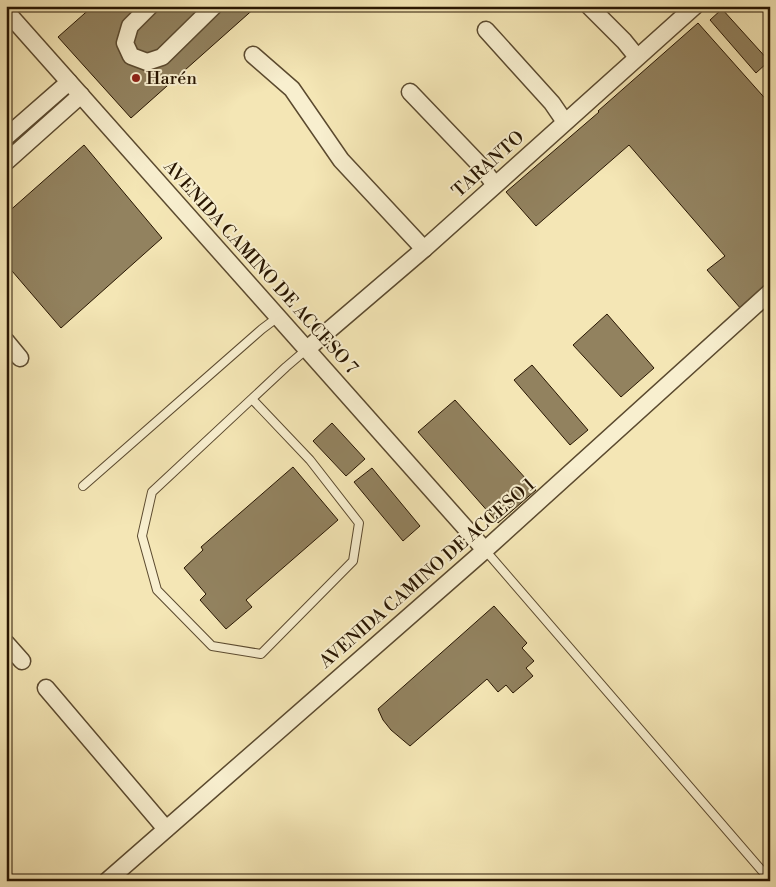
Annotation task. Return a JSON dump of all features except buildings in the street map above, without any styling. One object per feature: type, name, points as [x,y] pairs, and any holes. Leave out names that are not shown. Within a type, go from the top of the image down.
[{"type":"street","points":[[150,6],[130,26],[125,43],[131,56],[147,62],[162,57],[214,6]]},
{"type":"street","points":[[589,6],[637,57]]},
{"type":"street","name":"TARANTO","points":[[307,349],[424,249],[695,6]]},
{"type":"street","name":"AVENIDA CAMINO DE ACCESO 7","points":[[6,11],[485,550]]},
{"type":"street","points":[[486,30],[552,103],[565,122]]},
{"type":"street","points":[[253,55],[292,89],[341,160],[424,249]]},
{"type":"street","points":[[26,144],[10,134],[69,82]]},
{"type":"street","points":[[410,92],[479,164],[495,185]]},
{"type":"street","points":[[6,162],[81,94]]},
{"type":"street","name":"AVENIDA CAMINO DE ACCESO 1","points":[[108,881],[485,550],[770,292]]},
{"type":"street","points":[[6,341],[20,358]]},
{"type":"street","points":[[6,643],[22,662]]},
{"type":"street","points":[[46,688],[166,829]]},
{"type":"lane","points":[[83,486],[262,328],[278,317]]},
{"type":"lane","points":[[252,399],[310,460],[359,523],[353,561],[261,654],[212,646],[157,590],[142,536],[152,492],[252,399],[307,349]]},
{"type":"lane","points":[[485,550],[770,880]]},
{"type":"place","name":"Harén","points":[[136,78]]}]
